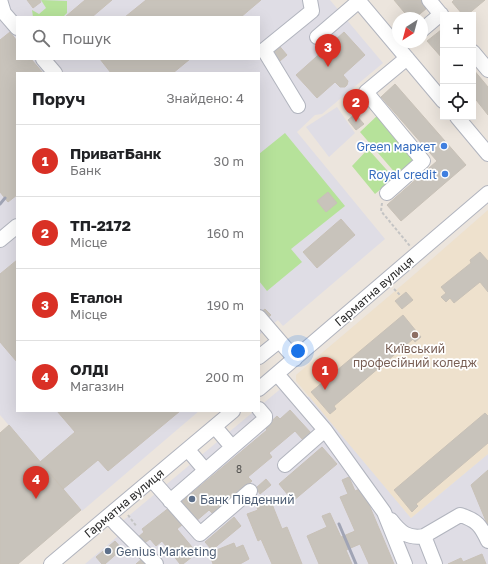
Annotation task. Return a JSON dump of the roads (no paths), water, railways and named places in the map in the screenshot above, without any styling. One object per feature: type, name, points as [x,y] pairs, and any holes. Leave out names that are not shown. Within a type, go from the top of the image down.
[{"type":"street","points":[[298,106],[264,50],[312,11],[310,0]]},
{"type":"street","points":[[317,37],[359,0],[404,50],[440,97]]},
{"type":"street","points":[[429,0],[440,14]]},
{"type":"street","points":[[1,9],[16,27]]},
{"type":"street","points":[[428,26],[440,17]]},
{"type":"street","points":[[387,193],[423,161],[366,92],[404,50]]},
{"type":"street","points":[[476,56],[488,70]]},
{"type":"street","points":[[44,60],[53,72]]},
{"type":"street","points":[[460,120],[488,154]]},
{"type":"street","name":"Гарматна вулиця","points":[[260,388],[488,193]]},
{"type":"street","points":[[0,240],[16,227]]},
{"type":"street","points":[[260,318],[295,359]]},
{"type":"street","points":[[260,356],[279,341]]},
{"type":"street","points":[[277,374],[325,430],[384,512],[404,534],[417,537],[424,536],[460,515],[477,522],[483,529],[488,541]]},
{"type":"street","points":[[170,501],[265,419],[265,416],[260,409]]},
{"type":"street","name":"Гарматна вулиця","points":[[57,562],[232,412]]},
{"type":"street","points":[[214,427],[232,447]]},
{"type":"street","points":[[285,465],[325,430]]},
{"type":"street","points":[[188,450],[205,470]]},
{"type":"street","points":[[152,480],[200,534],[250,491]]},
{"type":"street","points":[[384,512],[405,564]]},
{"type":"street","points":[[109,516],[156,564]]},
{"type":"street","points":[[424,536],[435,564]]},
{"type":"railway","points":[[0,204],[5,198]]},
{"type":"railway","points":[[339,524],[356,564]]},
{"type":"place","name":"Еталон","points":[[328,67]]},
{"type":"place","name":"ТП-2172","points":[[356,122]]},
{"type":"place","name":"Green маркет","points":[[444,146]]},
{"type":"place","name":"Royal credit","points":[[445,174]]},
{"type":"place","name":"Київський професійний коледж","points":[[415,335]]},
{"type":"place","name":"ПриватБанк","points":[[325,390]]},
{"type":"place","name":"ОЛДІ","points":[[36,499]]},
{"type":"place","name":"Банк Південний","points":[[192,499]]},
{"type":"place","name":"Genius Marketing","points":[[108,551]]}]
